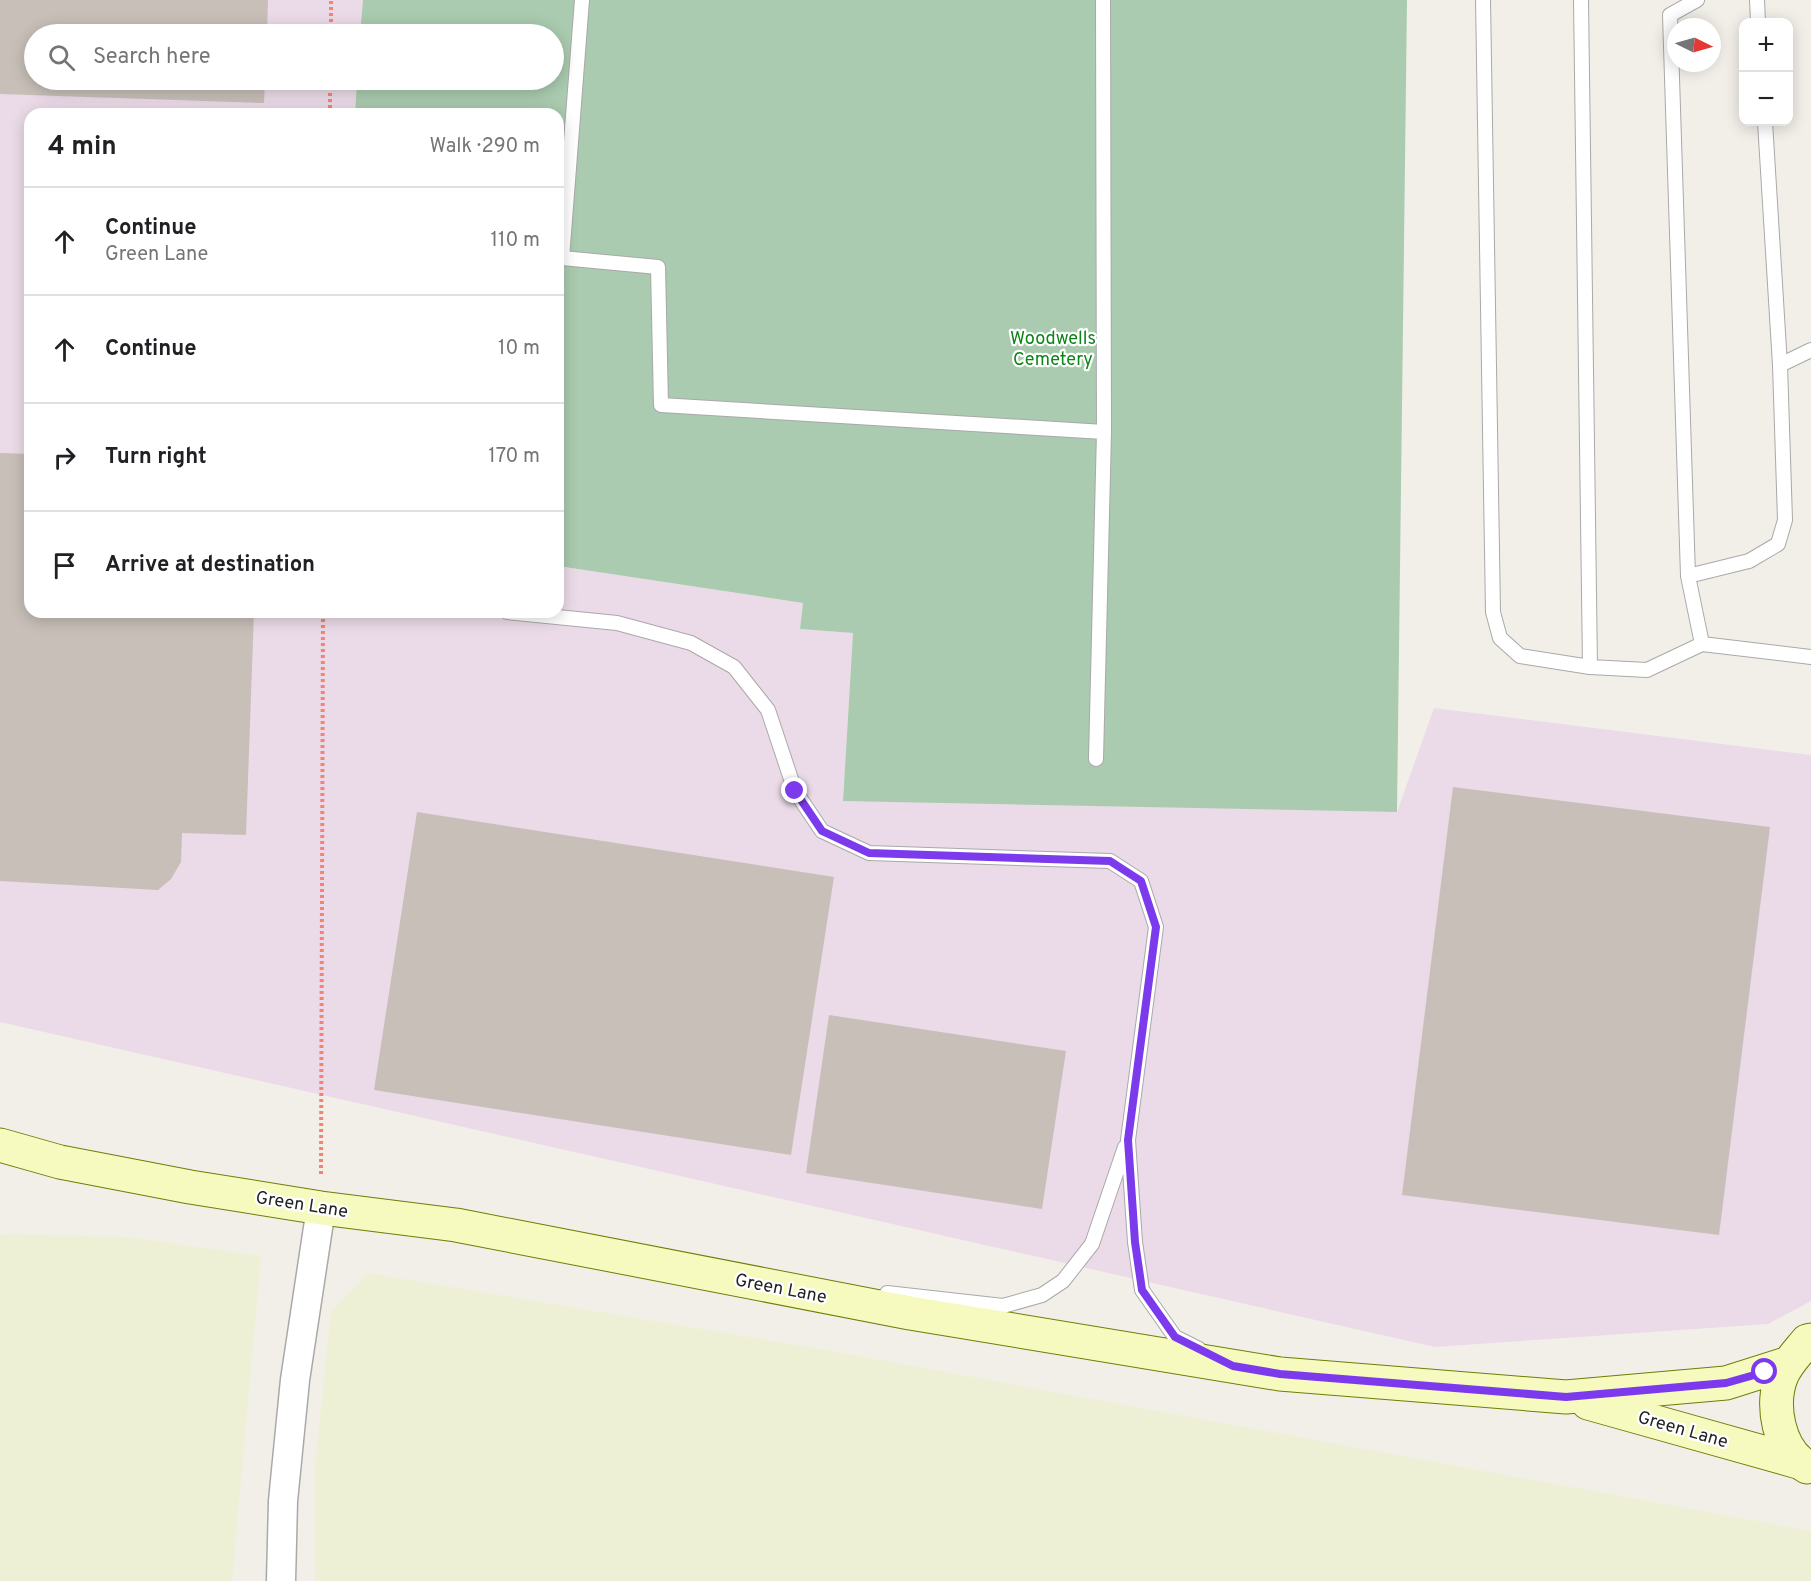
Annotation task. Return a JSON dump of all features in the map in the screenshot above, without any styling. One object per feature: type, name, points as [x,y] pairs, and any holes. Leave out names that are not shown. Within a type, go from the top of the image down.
[{"type":"street","name":"Green Lane","points":[[0,1145],[71,1164],[321,1208],[456,1225],[910,1313],[1280,1374],[1566,1397],[1726,1383],[1804,1344]]},
{"type":"street","points":[[281,1581],[283,1501],[295,1380],[321,1208]]},
{"type":"street","points":[[1804,1344],[1781,1376],[1775,1407],[1780,1432],[1805,1466]]},
{"type":"street","name":"Green Lane","points":[[1566,1397],[1677,1426],[1805,1466]]},
{"type":"lane","points":[[564,232],[582,0]]},
{"type":"lane","points":[[1096,759],[1104,432],[1103,0]]},
{"type":"lane","points":[[1483,0],[1492,612],[1500,638],[1520,656],[1590,667],[1647,670],[1702,644],[1811,657]]},
{"type":"lane","points":[[1581,0],[1590,667]]},
{"type":"lane","points":[[1667,0],[1670,15],[1688,576],[1702,644]]},
{"type":"lane","points":[[1670,15],[1697,0]]},
{"type":"lane","points":[[1757,0],[1758,18]]},
{"type":"lane","points":[[1688,576],[1749,561],[1778,544],[1785,520],[1780,365],[1765,126]]},
{"type":"lane","points":[[564,258],[658,267],[661,405],[1104,432]]},
{"type":"lane","points":[[1780,365],[1811,351]]},
{"type":"lane","points":[[564,618],[617,623],[691,643],[734,667],[768,710],[795,791],[822,831],[869,853],[1110,861],[1141,881],[1156,927],[1128,1140],[1135,1242],[1142,1290],[1175,1337],[1233,1366]]},
{"type":"lane","points":[[708,1274],[1003,1306],[1042,1295],[1063,1281],[1092,1244],[1128,1140]]},
{"type":"path","points":[[331,0],[331,24]]},
{"type":"path","points":[[330,90],[330,108]]},
{"type":"path","points":[[321,1208],[323,618]]},
{"type":"shaded area","points":[[0,0],[363,0],[361,24],[24,24],[24,90],[356,90],[355,108],[24,108],[24,618],[564,618],[564,567],[803,603],[800,629],[853,633],[843,800],[1397,812],[1434,708],[1811,755],[1811,1301],[1768,1324],[1435,1347],[0,1022]]},
{"type":"green space","name":"Woodwells Cemetery","points":[[363,0],[1407,0],[1397,812],[843,801],[853,633],[800,629],[803,603],[564,567],[564,108],[355,108],[356,90],[564,90],[564,24],[361,24]]},
{"type":"green space","points":[[6,1234],[128,1237],[261,1256],[232,1581],[0,1581],[0,1236]]},
{"type":"green space","points":[[368,1273],[826,1350],[1811,1531],[1811,1581],[315,1581],[315,1465],[331,1311]]},
{"type":"building","points":[[0,0],[268,0],[267,24],[24,24],[24,90],[265,90],[264,103],[0,94]]},
{"type":"building","points":[[0,453],[24,454],[24,618],[254,618],[246,835],[182,833],[181,862],[171,879],[158,890],[0,881]]},
{"type":"building","points":[[1453,787],[1770,827],[1719,1235],[1402,1195]]},
{"type":"building","points":[[417,812],[834,877],[791,1155],[374,1090]]},
{"type":"building","points":[[829,1015],[1066,1051],[1042,1209],[806,1173]]},
{"type":"route","points":[[795,791],[822,831],[869,853],[1110,861],[1141,881],[1156,927],[1128,1140],[1135,1242],[1142,1290],[1175,1337],[1233,1366],[1280,1374],[1566,1397],[1726,1383],[1765,1372]]}]
